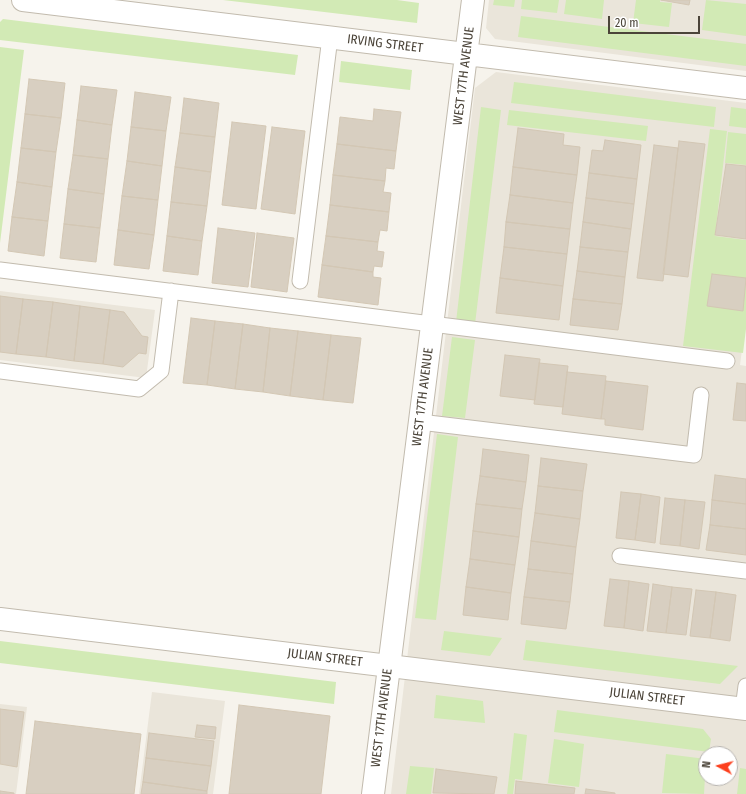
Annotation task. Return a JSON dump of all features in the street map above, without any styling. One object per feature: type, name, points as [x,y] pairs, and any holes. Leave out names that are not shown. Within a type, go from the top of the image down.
[{"type":"street","name":"IRVING STREET","points":[[23,0],[746,88]]},
{"type":"street","name":"WEST 17TH AVENUE","points":[[373,794],[473,0]]},
{"type":"street","name":"JULIAN STREET","points":[[0,619],[745,709]]},
{"type":"lane","points":[[300,282],[330,37]]},
{"type":"lane","points":[[0,270],[727,361]]},
{"type":"lane","points":[[0,371],[139,389],[161,371],[172,291]]},
{"type":"lane","points":[[420,422],[694,455],[701,395]]},
{"type":"lane","points":[[620,556],[746,571]]},
{"type":"lane","points":[[745,709],[746,686]]},
{"type":"shaded area","points":[[489,0],[746,0],[746,71],[495,39],[486,28]]},
{"type":"shaded area","points":[[496,72],[746,103],[746,319],[740,365],[746,366],[746,794],[391,794],[475,88]]},
{"type":"shaded area","points":[[0,291],[155,310],[146,378],[0,360]]},
{"type":"shaded area","points":[[152,692],[225,701],[213,794],[139,794]]},
{"type":"shaded area","points":[[0,704],[27,707],[16,794],[0,794]]},
{"type":"green space","points":[[223,0],[397,0],[419,3],[417,23]]},
{"type":"green space","points":[[494,0],[515,0],[514,7],[493,5]]},
{"type":"green space","points":[[522,0],[559,0],[557,13],[521,9]]},
{"type":"green space","points":[[566,0],[604,0],[602,19],[564,14]]},
{"type":"green space","points":[[636,0],[660,0],[660,2],[672,3],[669,27],[633,23]]},
{"type":"green space","points":[[706,0],[746,4],[746,36],[702,30]]},
{"type":"green space","points":[[521,16],[746,44],[746,66],[518,37]]},
{"type":"green space","points":[[3,19],[298,55],[295,75],[0,40],[0,22]]},
{"type":"green space","points":[[0,47],[24,50],[0,243]]},
{"type":"green space","points":[[341,61],[412,70],[410,90],[339,82]]},
{"type":"green space","points":[[514,82],[716,107],[714,127],[511,103]]},
{"type":"green space","points":[[481,107],[501,110],[475,324],[456,322]]},
{"type":"green space","points":[[731,107],[746,109],[746,128],[729,126]]},
{"type":"green space","points":[[509,110],[648,126],[646,141],[507,125]]},
{"type":"green space","points":[[710,129],[727,131],[715,236],[746,240],[746,329],[743,353],[683,346]]},
{"type":"green space","points":[[728,132],[746,134],[746,165],[725,163]]},
{"type":"green space","points":[[452,337],[475,340],[465,418],[442,416]]},
{"type":"green space","points":[[437,434],[458,437],[436,620],[415,618]]},
{"type":"green space","points":[[444,631],[502,638],[490,656],[441,650]]},
{"type":"green space","points":[[526,640],[738,666],[720,684],[523,660]]},
{"type":"green space","points":[[0,641],[336,682],[334,704],[0,663]]},
{"type":"green space","points":[[436,695],[483,701],[485,723],[434,718]]},
{"type":"green space","points":[[557,710],[703,729],[711,739],[710,746],[698,746],[698,751],[554,732]]},
{"type":"green space","points":[[514,733],[527,735],[522,780],[515,779],[513,794],[507,794]]},
{"type":"green space","points":[[554,739],[584,744],[579,787],[548,783]]},
{"type":"green space","points":[[666,754],[698,758],[698,786],[704,786],[704,794],[662,793]]},
{"type":"green space","points":[[410,766],[434,768],[431,794],[406,794]]},
{"type":"green space","points":[[740,768],[746,769],[746,794],[737,794]]},
{"type":"building","points":[[661,0],[690,0],[689,5]]},
{"type":"building","points":[[29,79],[65,83],[61,118],[25,114]]},
{"type":"building","points":[[81,86],[117,90],[112,125],[77,120]]},
{"type":"building","points":[[135,92],[171,97],[166,131],[131,127]]},
{"type":"building","points":[[184,98],[219,103],[215,137],[180,133]]},
{"type":"building","points":[[374,109],[401,112],[396,151],[337,144],[340,117],[373,121]]},
{"type":"building","points":[[25,114],[61,118],[56,152],[21,148]]},
{"type":"building","points":[[77,120],[112,125],[108,159],[73,155]]},
{"type":"building","points":[[232,122],[266,126],[256,209],[222,205]]},
{"type":"building","points":[[131,127],[166,131],[162,166],[127,161]]},
{"type":"building","points":[[272,127],[305,131],[295,214],[261,209]]},
{"type":"building","points":[[518,128],[564,134],[563,145],[580,147],[577,175],[513,167]]},
{"type":"building","points":[[180,133],[215,137],[211,172],[175,167]]},
{"type":"building","points":[[605,140],[641,145],[637,179],[589,173],[592,150],[603,151]]},
{"type":"building","points":[[679,141],[705,144],[688,277],[663,274]]},
{"type":"building","points":[[337,144],[396,151],[394,169],[386,168],[385,181],[333,175]]},
{"type":"building","points":[[654,145],[678,148],[663,281],[637,278]]},
{"type":"building","points":[[21,148],[56,152],[52,187],[17,182]]},
{"type":"building","points":[[73,155],[108,159],[104,194],[68,189]]},
{"type":"building","points":[[127,161],[162,166],[158,200],[122,196]]},
{"type":"building","points":[[726,164],[746,166],[746,239],[715,235]]},
{"type":"building","points":[[175,167],[211,172],[207,206],[171,202]]},
{"type":"building","points":[[513,167],[577,175],[573,203],[510,195]]},
{"type":"building","points":[[589,173],[637,179],[634,204],[586,198]]},
{"type":"building","points":[[333,175],[385,181],[383,192],[391,193],[389,212],[330,205]]},
{"type":"building","points":[[17,182],[52,187],[48,221],[12,217]]},
{"type":"building","points":[[68,189],[104,194],[100,228],[64,224]]},
{"type":"building","points":[[510,195],[573,203],[570,229],[506,222]]},
{"type":"building","points":[[122,196],[158,200],[154,235],[118,230]]},
{"type":"building","points":[[586,198],[634,204],[631,229],[583,222]]},
{"type":"building","points":[[171,202],[207,206],[202,241],[167,236]]},
{"type":"building","points":[[330,205],[389,212],[387,231],[380,230],[378,242],[326,236]]},
{"type":"building","points":[[12,217],[48,221],[44,256],[8,251]]},
{"type":"building","points":[[506,222],[570,229],[567,254],[504,247]]},
{"type":"building","points":[[583,222],[631,229],[628,252],[580,247]]},
{"type":"building","points":[[64,224],[100,228],[96,262],[60,258]]},
{"type":"building","points":[[218,228],[255,233],[248,287],[212,283]]},
{"type":"building","points":[[118,230],[154,235],[149,269],[114,265]]},
{"type":"building","points":[[257,233],[294,238],[287,292],[251,287]]},
{"type":"building","points":[[167,236],[202,241],[198,275],[163,271]]},
{"type":"building","points":[[326,236],[378,242],[377,251],[384,252],[382,267],[374,266],[373,272],[322,265]]},
{"type":"building","points":[[504,247],[567,254],[563,286],[500,278]]},
{"type":"building","points":[[580,247],[628,252],[625,277],[577,271]]},
{"type":"building","points":[[322,265],[373,272],[373,277],[381,278],[378,305],[318,297]]},
{"type":"building","points":[[577,271],[625,277],[622,304],[573,299]]},
{"type":"building","points":[[712,274],[746,278],[743,311],[707,306]]},
{"type":"building","points":[[500,278],[563,286],[559,320],[496,313]]},
{"type":"building","points":[[0,296],[23,299],[16,354],[0,352]]},
{"type":"building","points":[[23,299],[53,302],[46,357],[16,354]]},
{"type":"building","points":[[573,299],[622,304],[618,330],[570,325]]},
{"type":"building","points":[[53,302],[80,306],[74,361],[46,357]]},
{"type":"building","points":[[80,306],[110,310],[103,364],[74,361]]},
{"type":"building","points":[[110,310],[124,312],[142,336],[148,337],[146,354],[139,353],[123,367],[103,364]]},
{"type":"building","points":[[191,318],[215,321],[207,385],[183,383]]},
{"type":"building","points":[[215,321],[243,324],[235,389],[207,385]]},
{"type":"building","points":[[243,324],[270,328],[263,392],[235,389]]},
{"type":"building","points":[[270,328],[298,331],[290,396],[263,392]]},
{"type":"building","points":[[298,331],[331,335],[323,400],[290,396]]},
{"type":"building","points":[[331,335],[361,338],[353,403],[323,400]]},
{"type":"building","points":[[505,355],[540,359],[535,400],[500,396]]},
{"type":"building","points":[[539,363],[568,366],[563,407],[534,404]]},
{"type":"building","points":[[567,372],[606,376],[601,419],[562,414]]},
{"type":"building","points":[[606,381],[648,386],[643,430],[605,425],[605,419],[601,419]]},
{"type":"building","points":[[737,383],[746,384],[746,421],[733,420]]},
{"type":"building","points":[[483,449],[529,455],[526,482],[480,476]]},
{"type":"building","points":[[541,458],[587,464],[583,491],[538,486]]},
{"type":"building","points":[[715,475],[746,479],[746,504],[712,500]]},
{"type":"building","points":[[480,476],[526,482],[522,509],[476,504]]},
{"type":"building","points":[[538,486],[583,491],[580,519],[535,513]]},
{"type":"building","points":[[621,492],[641,494],[635,540],[616,538]]},
{"type":"building","points":[[641,494],[660,497],[655,543],[635,540]]},
{"type":"building","points":[[665,498],[685,500],[680,546],[660,544]]},
{"type":"building","points":[[685,500],[705,502],[699,549],[680,546]]},
{"type":"building","points":[[712,500],[746,504],[746,529],[710,525]]},
{"type":"building","points":[[476,504],[522,509],[519,537],[473,531]]},
{"type":"building","points":[[535,513],[580,519],[576,547],[531,541]]},
{"type":"building","points":[[710,525],[746,529],[746,555],[706,550]]},
{"type":"building","points":[[473,531],[519,537],[515,565],[470,559]]},
{"type":"building","points":[[531,541],[576,547],[573,574],[528,569]]},
{"type":"building","points":[[470,559],[515,565],[511,593],[466,587]]},
{"type":"building","points":[[528,569],[573,574],[570,602],[524,597]]},
{"type":"building","points":[[610,579],[629,581],[624,628],[604,626]]},
{"type":"building","points":[[629,581],[649,584],[643,631],[624,628]]},
{"type":"building","points":[[653,584],[672,587],[666,633],[647,631]]},
{"type":"building","points":[[466,587],[511,593],[508,620],[463,615]]},
{"type":"building","points":[[672,587],[692,589],[686,635],[666,633]]},
{"type":"building","points":[[696,590],[716,592],[710,638],[690,636]]},
{"type":"building","points":[[716,592],[736,595],[730,641],[710,638]]},
{"type":"building","points":[[524,597],[570,602],[566,629],[521,624]]},
{"type":"building","points":[[239,705],[330,716],[321,794],[229,794]]},
{"type":"building","points":[[0,709],[24,712],[17,767],[0,764]]},
{"type":"building","points":[[35,721],[141,734],[134,794],[26,794]]},
{"type":"building","points":[[197,725],[216,727],[215,739],[195,737]]},
{"type":"building","points":[[149,733],[214,741],[211,766],[146,758]]},
{"type":"building","points":[[146,758],[211,766],[207,791],[143,782]]},
{"type":"building","points":[[436,769],[497,777],[494,794],[433,793]]},
{"type":"building","points":[[516,781],[575,788],[574,794],[515,794]]},
{"type":"building","points":[[143,782],[207,791],[207,794],[141,794]]},
{"type":"building","points":[[586,789],[615,793],[615,794],[585,794]]},
{"type":"building","points":[[0,791],[14,793],[14,794],[0,794]]}]
